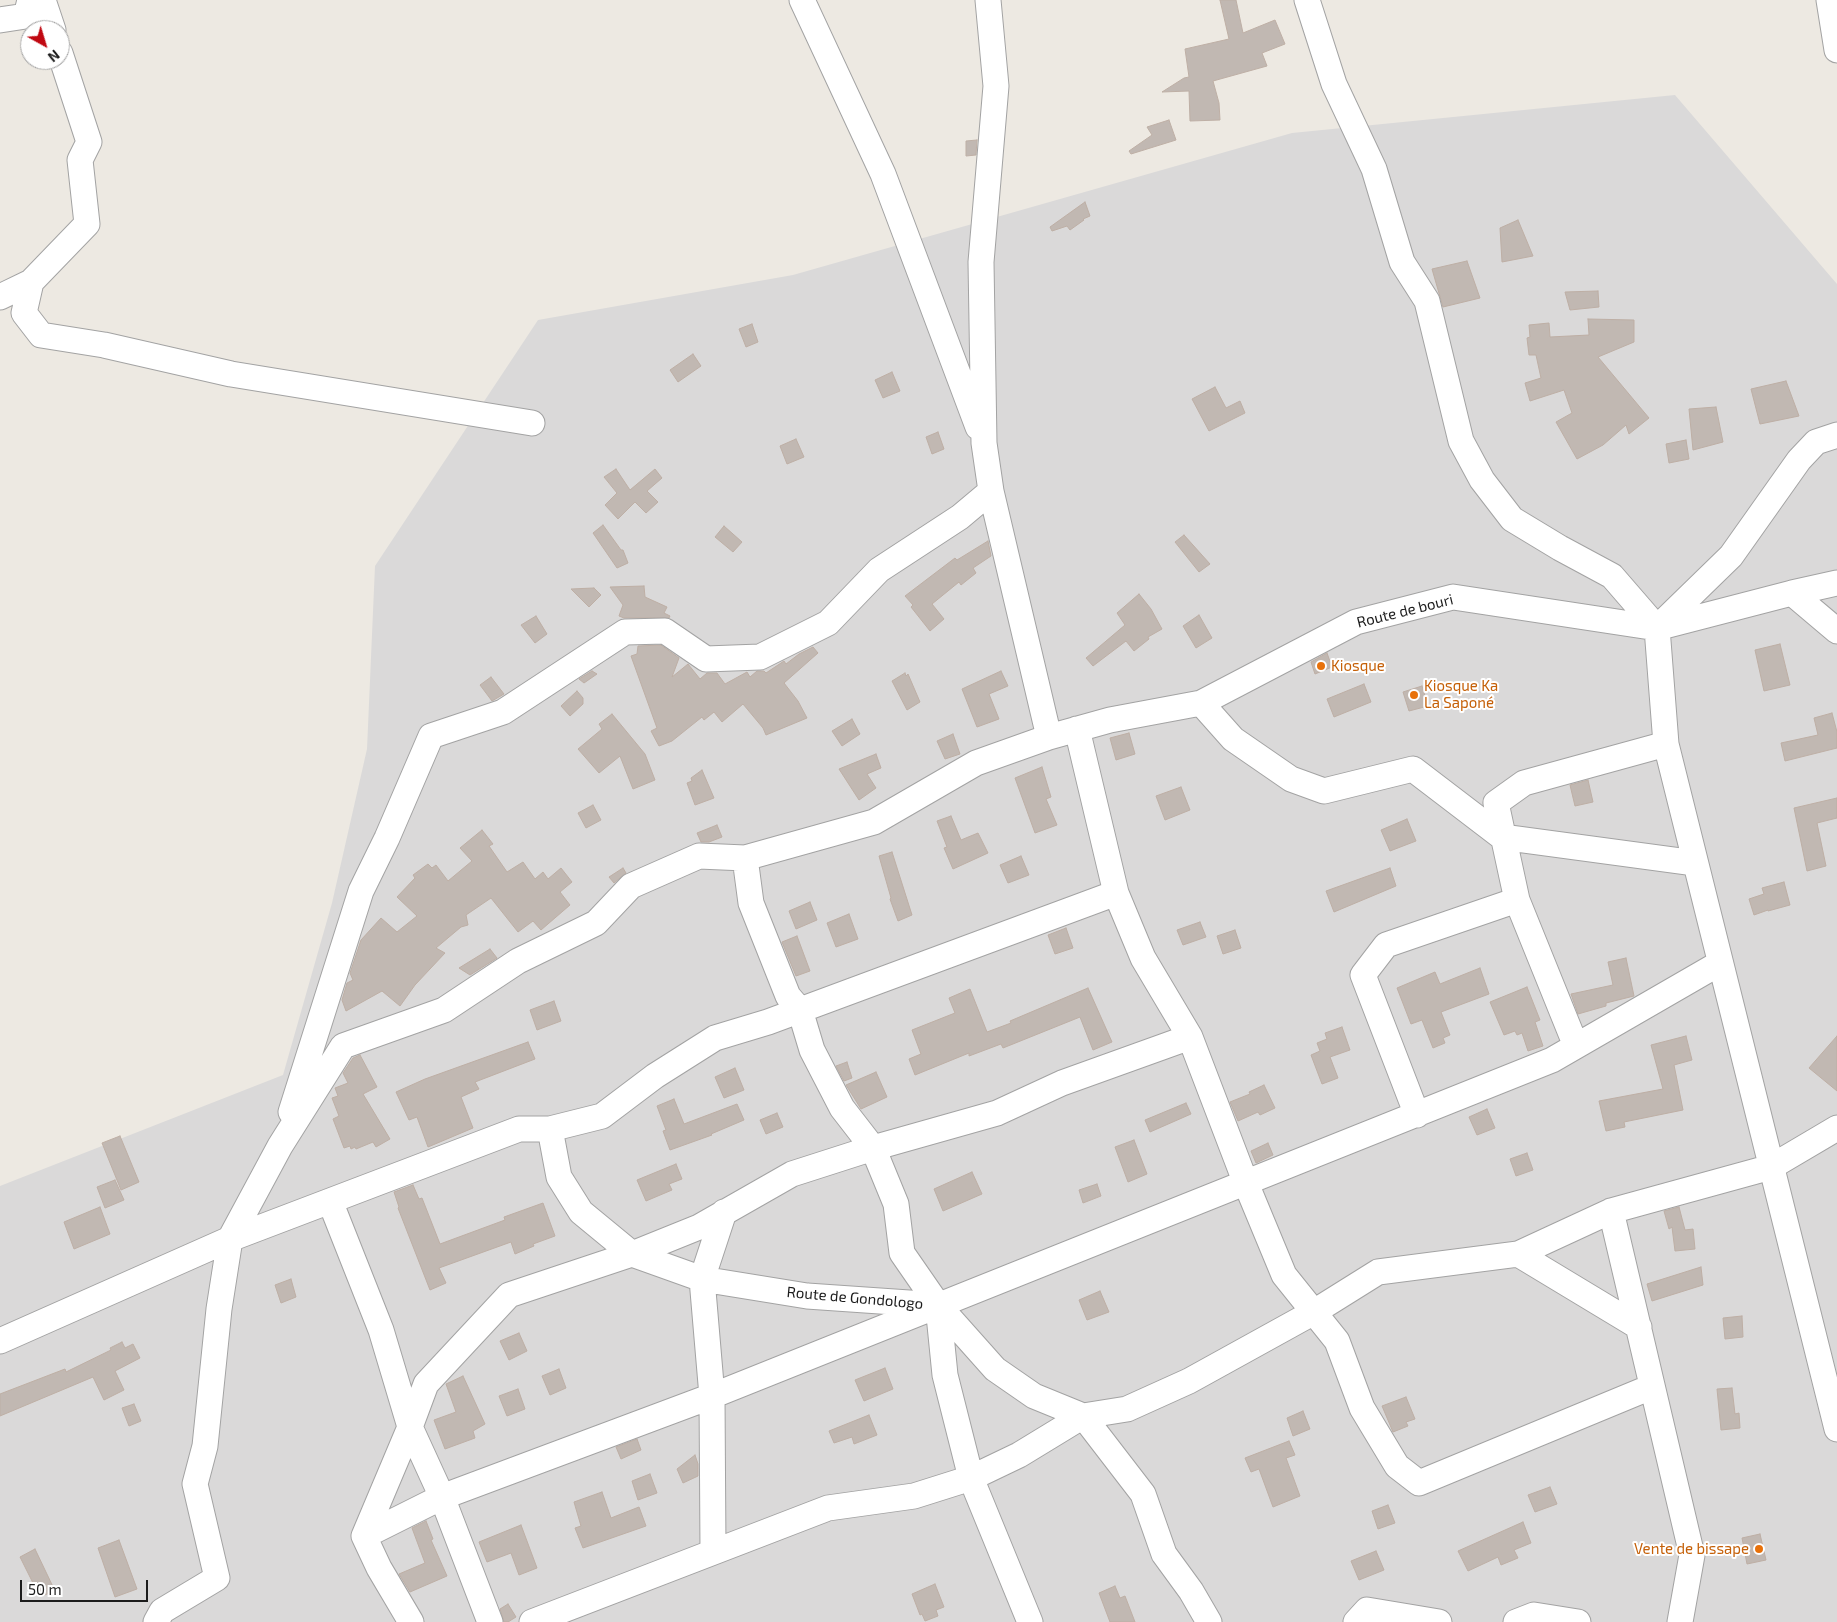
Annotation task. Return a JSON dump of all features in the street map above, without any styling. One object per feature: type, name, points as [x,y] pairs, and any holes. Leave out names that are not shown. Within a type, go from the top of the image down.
[{"type":"street","points":[[0,20],[26,16],[30,0]]},
{"type":"street","points":[[43,0],[50,20]]},
{"type":"street","points":[[802,0],[883,174],[984,443]]},
{"type":"street","points":[[988,0],[996,86],[981,262],[984,443],[991,491],[1049,737]]},
{"type":"street","points":[[1307,0],[1334,84],[1374,169],[1402,262],[1427,301],[1461,441],[1482,480],[1512,519],[1612,576],[1658,628],[1666,744],[1837,1428]]},
{"type":"street","points":[[1829,0],[1837,50]]},
{"type":"street","points":[[0,297],[31,282],[87,224],[80,160],[89,142],[66,70]]},
{"type":"street","points":[[31,282],[24,313],[41,335],[104,345],[231,374],[532,423]]},
{"type":"street","points":[[1658,628],[1731,556],[1799,460],[1816,442],[1837,435]]},
{"type":"street","points":[[156,1622],[162,1611],[218,1578],[195,1484],[205,1446],[219,1309],[230,1239],[280,1146],[361,891],[387,838],[431,736],[503,712],[625,632],[665,631],[706,659],[760,657],[828,623],[879,570],[960,517],[991,491]]},
{"type":"street","name":"Route de bouri","points":[[280,1146],[343,1046],[444,1010],[518,961],[596,923],[631,886],[699,856],[745,858],[874,822],[976,763],[1049,737],[1110,720],[1201,703],[1356,622],[1453,597],[1658,628],[1837,583]]},
{"type":"street","points":[[1792,593],[1837,631]]},
{"type":"street","points":[[1201,703],[1233,739],[1291,779],[1324,791],[1413,769],[1502,837],[1695,862]]},
{"type":"street","points":[[1077,729],[1116,893],[1143,958],[1190,1037],[1245,1182],[1284,1275],[1337,1340],[1362,1408],[1397,1466],[1419,1483],[1651,1387]]},
{"type":"street","points":[[1576,1046],[1516,900],[1496,802],[1524,783],[1666,744]]},
{"type":"street","points":[[745,858],[751,903],[788,996],[800,1010],[812,1050],[842,1108],[873,1148],[896,1204],[902,1253],[938,1306],[996,1369],[1034,1396],[1083,1416],[1143,1494],[1164,1554],[1191,1591],[1209,1622]]},
{"type":"street","points":[[0,1342],[230,1239],[519,1130],[550,1129],[602,1116],[655,1076],[715,1038],[800,1010],[1116,893]]},
{"type":"street","points":[[1417,1115],[1363,975],[1386,945],[1516,900]]},
{"type":"street","points":[[364,1536],[442,1497],[712,1396],[1552,1060],[1720,963]]},
{"type":"street","points":[[411,1622],[379,1568],[364,1536],[426,1384],[508,1295],[632,1254],[698,1227],[792,1174],[873,1148],[997,1113],[1062,1083],[1190,1037]]},
{"type":"street","points":[[532,1622],[828,1508],[914,1496],[971,1478],[1019,1455],[1083,1416],[1127,1409],[1189,1381],[1314,1312],[1378,1272],[1518,1254],[1611,1211],[1772,1167],[1837,1128]]},
{"type":"street","name":"Route de Gondologo","points":[[550,1129],[559,1177],[581,1212],[632,1254],[702,1279],[807,1296],[938,1306],[945,1375],[971,1478],[1030,1622]]},
{"type":"street","points":[[330,1201],[381,1330],[410,1427],[442,1497],[490,1622]]},
{"type":"street","points":[[1611,1211],[1692,1555],[1680,1622]]},
{"type":"street","points":[[713,1551],[712,1396],[702,1279],[724,1212]]},
{"type":"street","points":[[1518,1254],[1639,1327]]},
{"type":"street","points":[[1356,1622],[1367,1610],[1440,1622]]},
{"type":"street","points":[[1516,1622],[1534,1615],[1578,1622]]},
{"type":"shaded area","points":[[1675,95],[1837,284],[1837,1622],[0,1622],[0,1186],[283,1075],[332,903],[367,749],[375,566],[538,320],[793,275],[1292,133]]},
{"type":"building","points":[[1220,0],[1236,0],[1243,33],[1275,20],[1285,44],[1262,53],[1267,66],[1213,81],[1219,103],[1220,120],[1190,121],[1189,91],[1162,92],[1184,78],[1189,77],[1185,49],[1229,39]]},
{"type":"building","points":[[1169,120],[1176,140],[1131,154],[1129,151],[1152,135],[1147,127]]},
{"type":"building","points":[[977,140],[976,155],[966,156],[966,141]]},
{"type":"building","points":[[1085,202],[1090,216],[1083,219],[1070,230],[1067,226],[1052,231],[1050,227]]},
{"type":"building","points":[[1518,220],[1533,256],[1502,262],[1500,228]]},
{"type":"building","points":[[1467,261],[1480,298],[1443,307],[1432,269]]},
{"type":"building","points":[[1598,291],[1599,307],[1570,310],[1565,292]]},
{"type":"building","points":[[1588,319],[1634,320],[1634,342],[1598,357],[1649,418],[1629,434],[1626,425],[1603,445],[1577,459],[1556,422],[1572,413],[1564,390],[1530,401],[1525,383],[1541,378],[1536,355],[1529,355],[1527,338],[1530,337],[1529,325],[1549,323],[1550,337],[1589,335]]},
{"type":"building","points":[[752,324],[758,342],[746,347],[739,329]]},
{"type":"building","points":[[693,354],[701,366],[678,382],[670,370]]},
{"type":"building","points":[[892,372],[900,391],[883,398],[875,380]]},
{"type":"building","points":[[1786,381],[1799,416],[1760,424],[1751,389]]},
{"type":"building","points":[[1215,387],[1226,408],[1240,401],[1245,413],[1209,431],[1192,399]]},
{"type":"building","points":[[1716,407],[1723,442],[1693,450],[1689,409]]},
{"type":"building","points":[[938,432],[944,449],[932,454],[926,437]]},
{"type":"building","points":[[796,439],[804,457],[787,464],[780,446]]},
{"type":"building","points":[[1686,440],[1689,459],[1669,463],[1666,444]]},
{"type":"building","points":[[616,469],[630,490],[655,469],[662,478],[647,491],[658,502],[646,513],[635,502],[618,519],[605,505],[617,493],[604,477]]},
{"type":"building","points":[[603,525],[621,550],[623,550],[628,563],[617,568],[593,533]]},
{"type":"building","points":[[724,526],[742,542],[733,552],[715,537]]},
{"type":"building","points":[[1184,535],[1210,564],[1199,572],[1175,542]]},
{"type":"building","points":[[988,541],[991,556],[973,568],[976,573],[961,585],[959,582],[932,604],[944,619],[930,631],[911,607],[913,605],[905,596],[955,558],[957,560]]},
{"type":"building","points":[[644,586],[645,597],[667,607],[664,613],[670,616],[669,618],[624,618],[619,616],[623,605],[610,587]]},
{"type":"building","points":[[594,588],[601,595],[589,607],[571,589]]},
{"type":"building","points":[[1139,594],[1151,609],[1162,629],[1148,637],[1149,639],[1134,651],[1126,641],[1093,666],[1086,658],[1125,625],[1117,613]]},
{"type":"building","points":[[1199,615],[1212,638],[1196,648],[1183,626]]},
{"type":"building","points":[[536,616],[547,634],[535,643],[521,625]]},
{"type":"building","points":[[1780,644],[1790,685],[1764,691],[1755,650]]},
{"type":"building","points":[[661,645],[679,658],[672,677],[688,664],[700,679],[707,673],[717,673],[725,684],[747,672],[750,677],[757,671],[764,671],[766,673],[784,661],[786,664],[799,654],[813,647],[818,653],[784,683],[798,701],[807,718],[766,735],[763,728],[743,704],[722,722],[714,712],[704,720],[702,717],[672,741],[659,746],[651,731],[657,728],[631,656],[637,654],[638,646]]},
{"type":"building","points":[[1327,653],[1332,667],[1315,674],[1311,662]]},
{"type":"building","points":[[592,671],[597,674],[584,683],[579,679]]},
{"type":"building","points":[[1001,671],[1008,686],[989,694],[999,719],[977,727],[962,689]]},
{"type":"building","points":[[905,673],[906,676],[908,674],[920,702],[907,710],[892,681]]},
{"type":"building","points":[[491,677],[504,694],[492,701],[480,685]]},
{"type":"building","points":[[1364,684],[1371,702],[1334,717],[1327,699]]},
{"type":"building","points":[[1422,686],[1428,706],[1409,711],[1403,692]]},
{"type":"building","points":[[577,691],[583,698],[583,704],[570,716],[561,706]]},
{"type":"building","points":[[1832,713],[1837,732],[1837,748],[1785,761],[1781,743],[1818,735],[1814,718]]},
{"type":"building","points":[[612,714],[645,754],[655,780],[633,789],[620,756],[599,773],[578,749],[602,729],[599,724]]},
{"type":"building","points":[[852,719],[860,734],[842,746],[832,731]]},
{"type":"building","points":[[1129,733],[1135,754],[1116,760],[1110,738]]},
{"type":"building","points":[[953,734],[960,754],[945,759],[937,741]]},
{"type":"building","points":[[876,754],[881,768],[867,774],[876,788],[859,800],[839,769]]},
{"type":"building","points":[[1042,767],[1051,797],[1046,799],[1057,825],[1035,833],[1015,778]]},
{"type":"building","points":[[702,770],[714,798],[695,805],[687,783],[692,781],[691,778]]},
{"type":"building","points":[[1588,780],[1593,802],[1575,806],[1570,785]]},
{"type":"building","points":[[1181,787],[1190,810],[1165,820],[1156,796]]},
{"type":"building","points":[[1837,798],[1837,818],[1817,823],[1826,866],[1807,871],[1794,808]]},
{"type":"building","points":[[593,805],[601,820],[586,828],[578,813]]},
{"type":"building","points":[[951,816],[961,840],[978,833],[988,853],[953,869],[944,848],[947,847],[937,821]]},
{"type":"building","points":[[1407,819],[1416,841],[1390,851],[1381,830]]},
{"type":"building","points":[[717,825],[722,837],[709,842],[701,842],[697,833]]},
{"type":"building","points":[[482,830],[493,844],[489,846],[507,872],[523,862],[535,879],[543,872],[548,879],[561,868],[572,882],[560,892],[570,905],[541,930],[533,921],[518,932],[491,898],[466,915],[468,925],[461,927],[436,948],[445,953],[415,985],[400,1006],[382,991],[346,1011],[342,1000],[347,983],[353,980],[350,973],[361,940],[381,918],[397,932],[417,916],[397,897],[415,878],[413,875],[428,864],[432,868],[436,865],[448,881],[472,861],[460,848]]},
{"type":"building","points":[[892,852],[912,915],[898,921],[890,899],[879,856]]},
{"type":"building","points":[[1021,856],[1029,875],[1008,883],[1000,865]]},
{"type":"building","points":[[623,868],[626,873],[614,883],[609,877]]},
{"type":"building","points":[[1390,868],[1396,886],[1334,912],[1326,891]]},
{"type":"building","points":[[1784,882],[1790,905],[1754,915],[1749,899],[1764,894],[1762,888]]},
{"type":"building","points":[[810,902],[817,920],[796,929],[789,911]]},
{"type":"building","points":[[849,914],[858,939],[836,947],[827,923]]},
{"type":"building","points":[[1200,922],[1206,937],[1183,945],[1177,930]]},
{"type":"building","points":[[1066,928],[1073,948],[1055,954],[1048,935]]},
{"type":"building","points":[[1235,930],[1241,948],[1223,954],[1217,936]]},
{"type":"building","points":[[797,936],[810,971],[796,976],[782,942]]},
{"type":"building","points":[[490,949],[497,958],[470,975],[459,968]]},
{"type":"building","points":[[1626,958],[1634,996],[1606,1003],[1606,1006],[1578,1014],[1571,994],[1613,985],[1608,962]]},
{"type":"building","points":[[1480,968],[1489,994],[1441,1012],[1450,1035],[1443,1038],[1445,1043],[1433,1048],[1422,1020],[1411,1024],[1397,988],[1435,972],[1440,984]]},
{"type":"building","points":[[1527,987],[1540,1020],[1535,1022],[1543,1046],[1528,1051],[1522,1033],[1517,1035],[1515,1031],[1504,1035],[1490,1002]]},
{"type":"building","points":[[1088,988],[1112,1042],[1093,1050],[1080,1017],[1003,1048],[1001,1044],[969,1056],[969,1053],[915,1075],[909,1059],[921,1054],[912,1030],[955,1013],[949,998],[970,989],[987,1032]]},
{"type":"building","points":[[554,1001],[561,1021],[537,1030],[530,1010]]},
{"type":"building","points":[[1342,1027],[1350,1050],[1330,1057],[1338,1078],[1322,1084],[1311,1055],[1320,1051],[1317,1043],[1327,1039],[1325,1033]]},
{"type":"building","points":[[1686,1036],[1692,1060],[1674,1065],[1683,1110],[1624,1122],[1625,1127],[1606,1131],[1599,1101],[1663,1089],[1651,1045]]},
{"type":"building","points":[[1837,1036],[1837,1091],[1809,1068]]},
{"type":"building","points":[[528,1042],[535,1059],[475,1082],[479,1089],[461,1097],[473,1128],[428,1147],[417,1117],[409,1120],[396,1092],[425,1079]]},
{"type":"building","points":[[360,1055],[377,1087],[363,1094],[390,1139],[376,1147],[373,1142],[356,1149],[355,1147],[351,1149],[350,1146],[344,1148],[333,1119],[339,1116],[332,1098],[338,1096],[335,1088],[348,1083],[343,1073],[353,1058]]},
{"type":"building","points":[[847,1062],[852,1078],[844,1081],[836,1066]]},
{"type":"building","points":[[735,1068],[744,1090],[724,1098],[715,1077]]},
{"type":"building","points":[[876,1072],[887,1097],[861,1109],[846,1085]]},
{"type":"building","points":[[1264,1085],[1275,1108],[1260,1115],[1258,1112],[1238,1121],[1230,1102],[1250,1094],[1249,1092]]},
{"type":"building","points":[[674,1099],[684,1124],[737,1104],[744,1120],[712,1135],[670,1150],[663,1131],[666,1130],[657,1106]]},
{"type":"building","points":[[1186,1103],[1191,1114],[1150,1132],[1145,1120]]},
{"type":"building","points":[[1487,1109],[1495,1128],[1477,1135],[1469,1117]]},
{"type":"building","points":[[777,1113],[783,1127],[766,1134],[760,1120]]},
{"type":"building","points":[[120,1136],[139,1182],[121,1190],[102,1143]]},
{"type":"building","points":[[1134,1140],[1147,1174],[1128,1182],[1115,1147]]},
{"type":"building","points":[[1268,1143],[1273,1155],[1256,1163],[1251,1151]]},
{"type":"building","points":[[1527,1153],[1533,1170],[1516,1176],[1510,1159]]},
{"type":"building","points":[[676,1164],[682,1179],[669,1184],[672,1190],[646,1201],[637,1180]]},
{"type":"building","points":[[972,1172],[982,1194],[943,1211],[934,1189]]},
{"type":"building","points":[[115,1180],[124,1200],[105,1208],[97,1187]]},
{"type":"building","points":[[1097,1184],[1101,1196],[1083,1203],[1079,1190]]},
{"type":"building","points":[[413,1185],[419,1199],[422,1198],[440,1244],[505,1220],[504,1217],[543,1203],[555,1236],[533,1244],[534,1246],[515,1254],[511,1242],[439,1268],[446,1283],[430,1290],[398,1208],[394,1192]]},
{"type":"building","points":[[100,1207],[110,1234],[74,1249],[64,1222]]},
{"type":"building","points":[[1679,1207],[1685,1230],[1693,1229],[1695,1249],[1675,1251],[1672,1227],[1669,1229],[1664,1211]]},
{"type":"building","points":[[1701,1267],[1703,1285],[1652,1301],[1647,1284]]},
{"type":"building","points":[[291,1279],[296,1297],[281,1303],[275,1285]]},
{"type":"building","points":[[1100,1291],[1109,1312],[1087,1320],[1079,1300]]},
{"type":"building","points":[[1742,1316],[1743,1337],[1725,1339],[1723,1318]]},
{"type":"building","points":[[519,1333],[527,1351],[509,1360],[500,1341]]},
{"type":"building","points":[[122,1342],[125,1348],[133,1344],[140,1358],[115,1371],[124,1390],[104,1400],[93,1377],[0,1416],[0,1394],[65,1369],[66,1372],[111,1350],[110,1348]]},
{"type":"building","points":[[885,1368],[893,1389],[864,1401],[855,1380]]},
{"type":"building","points":[[559,1369],[566,1388],[550,1395],[542,1376]]},
{"type":"building","points":[[463,1376],[485,1424],[473,1431],[475,1438],[445,1449],[434,1420],[456,1412],[446,1384]]},
{"type":"building","points":[[1732,1388],[1735,1414],[1739,1413],[1740,1428],[1721,1430],[1717,1389]]},
{"type":"building","points":[[518,1389],[525,1409],[507,1416],[499,1396]]},
{"type":"building","points":[[1406,1397],[1415,1419],[1406,1422],[1408,1426],[1393,1432],[1382,1406]]},
{"type":"building","points":[[134,1404],[141,1421],[129,1426],[122,1408]]},
{"type":"building","points":[[1303,1411],[1310,1429],[1293,1436],[1287,1418]]},
{"type":"building","points":[[869,1415],[877,1435],[854,1444],[852,1437],[834,1443],[829,1431]]},
{"type":"building","points":[[637,1439],[641,1450],[621,1459],[616,1447]]},
{"type":"building","points":[[1289,1441],[1295,1455],[1286,1458],[1300,1496],[1273,1507],[1259,1469],[1251,1472],[1245,1458]]},
{"type":"building","points":[[695,1455],[698,1464],[698,1476],[683,1483],[677,1469]]},
{"type":"building","points":[[650,1474],[657,1493],[638,1500],[632,1481]]},
{"type":"building","points":[[1550,1487],[1557,1504],[1535,1512],[1528,1495]]},
{"type":"building","points":[[602,1492],[611,1518],[639,1507],[646,1526],[583,1548],[575,1528],[581,1526],[574,1502]]},
{"type":"building","points":[[1388,1505],[1395,1523],[1378,1529],[1372,1511]]},
{"type":"building","points":[[426,1521],[433,1539],[431,1540],[447,1576],[410,1592],[399,1574],[425,1563],[412,1528]]},
{"type":"building","points":[[1523,1522],[1531,1543],[1514,1550],[1518,1558],[1501,1565],[1498,1557],[1468,1571],[1458,1551]]},
{"type":"building","points":[[521,1525],[537,1568],[519,1575],[511,1553],[487,1562],[479,1542]]},
{"type":"building","points":[[1760,1534],[1766,1560],[1747,1564],[1742,1538]]},
{"type":"building","points":[[119,1540],[137,1589],[115,1597],[98,1548]]},
{"type":"building","points":[[35,1549],[55,1591],[42,1596],[37,1586],[35,1587],[20,1557]]},
{"type":"building","points":[[1376,1551],[1384,1570],[1359,1580],[1351,1561]]},
{"type":"building","points":[[935,1584],[944,1607],[936,1610],[938,1616],[925,1621],[922,1614],[920,1615],[912,1594]]},
{"type":"building","points":[[1115,1586],[1120,1598],[1125,1596],[1135,1622],[1110,1622],[1099,1593]]},
{"type":"building","points":[[508,1604],[516,1617],[508,1622],[504,1622],[500,1609]]},
{"type":"place","name":"Kiosque","points":[[1321,666]]},
{"type":"place","name":"Kiosque Ka La Saponé","points":[[1414,695]]},
{"type":"place","name":"Vente de bissape","points":[[1759,1549]]}]
